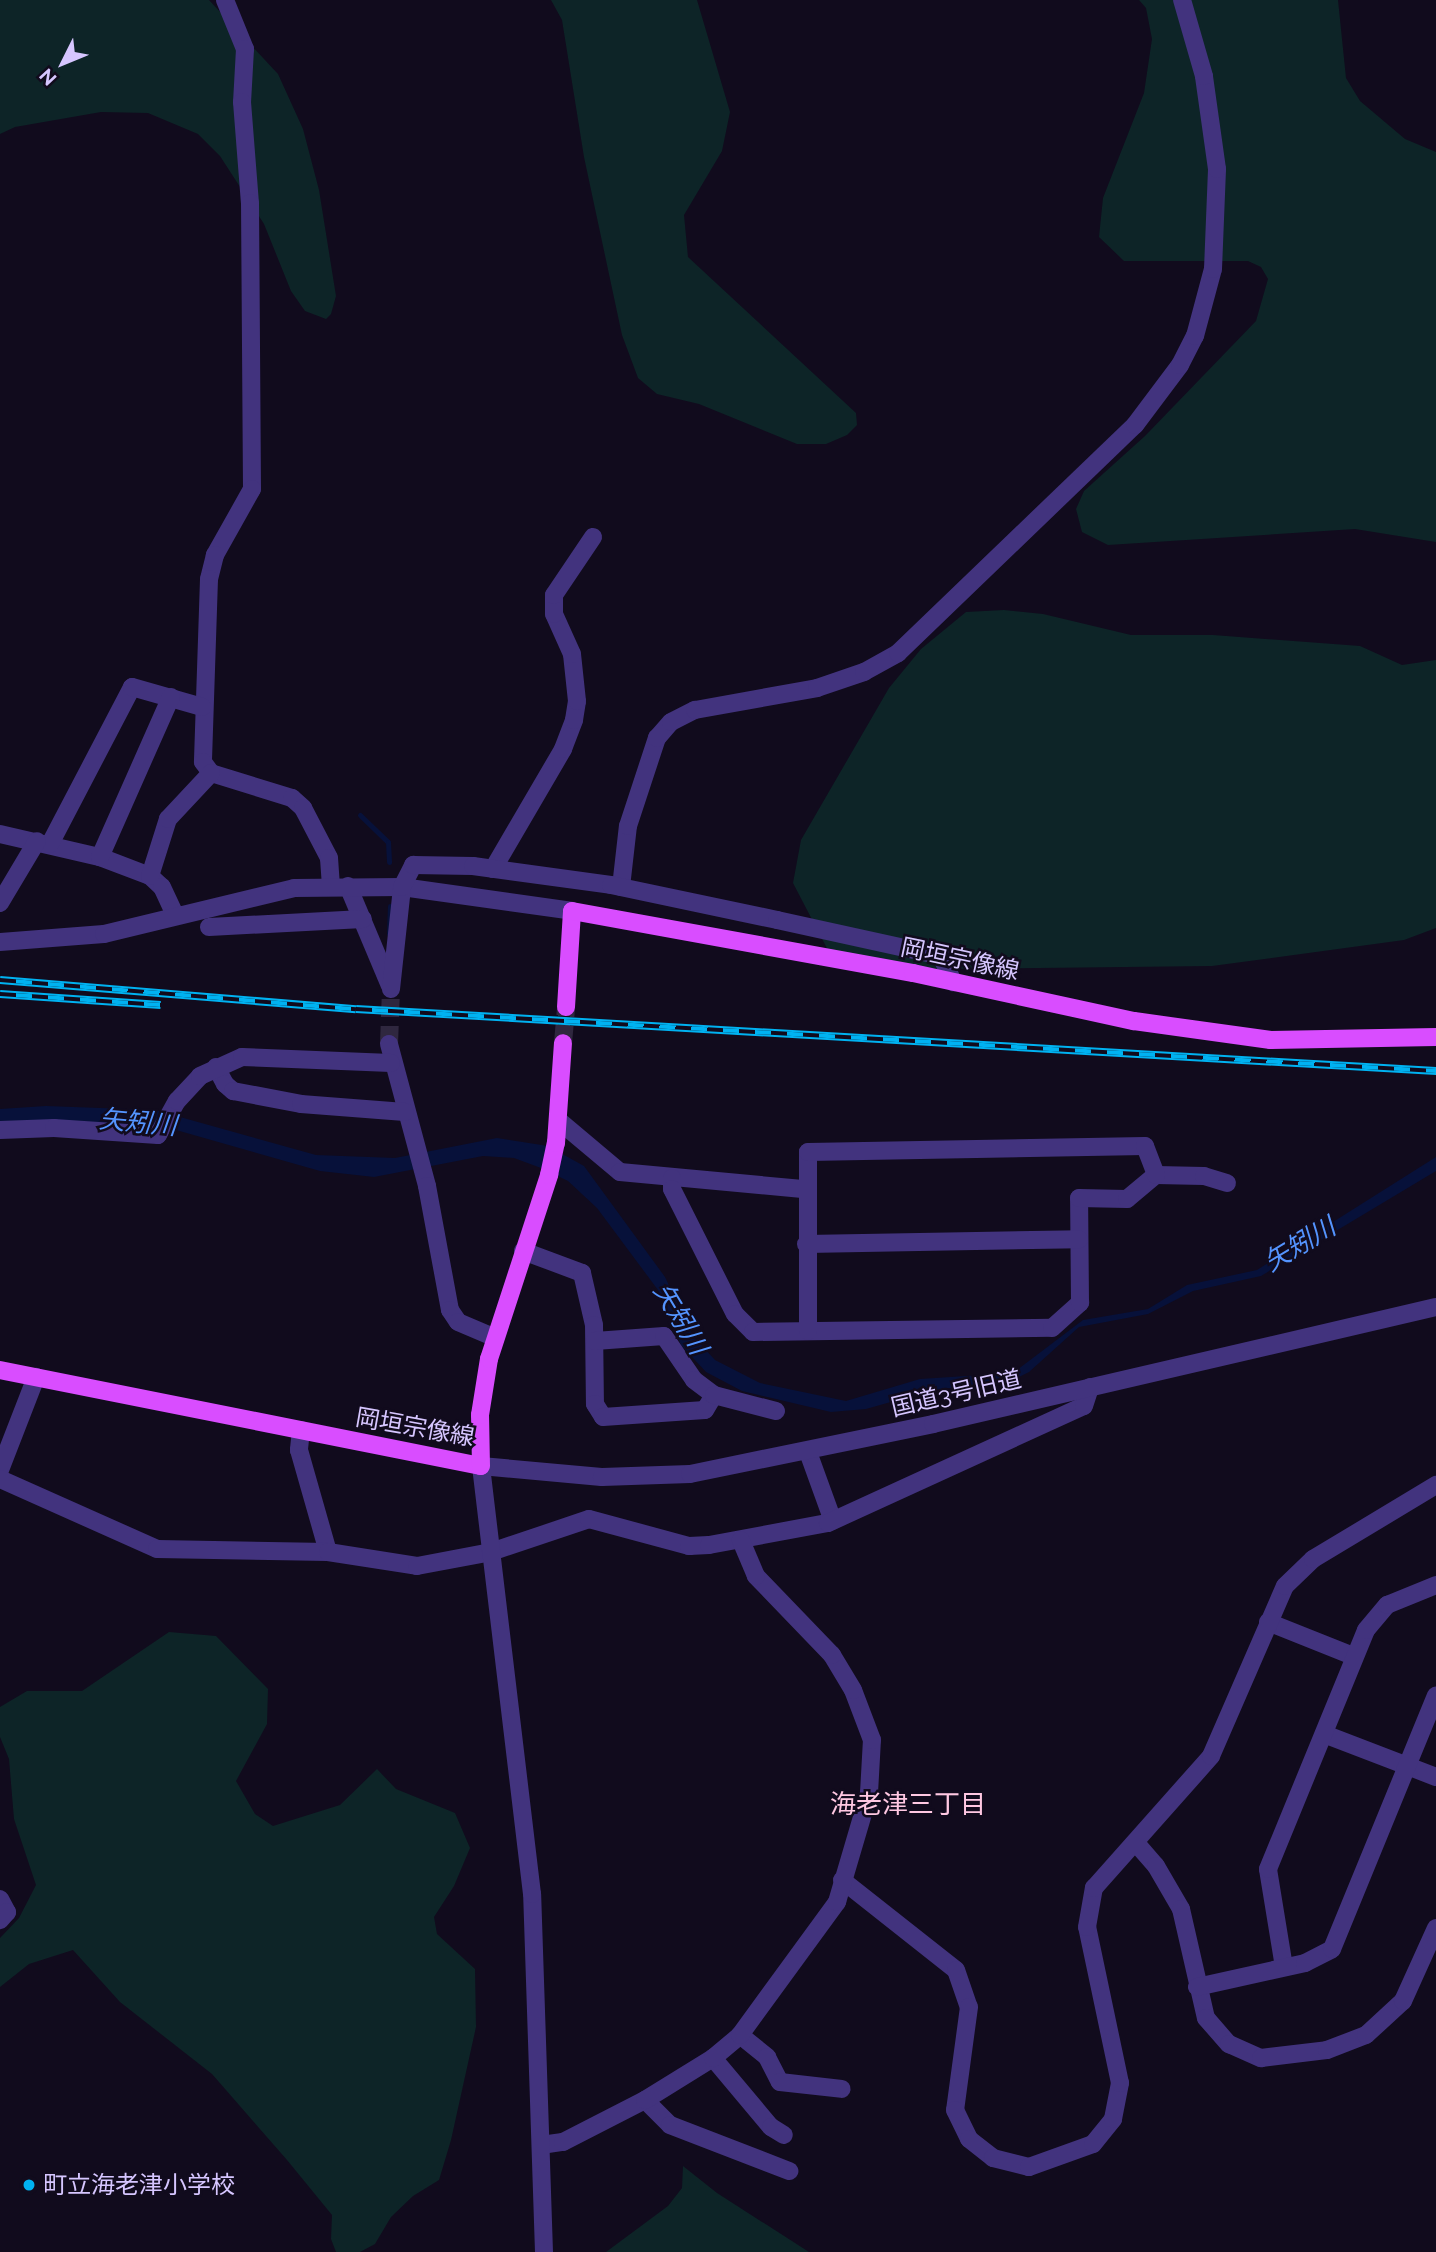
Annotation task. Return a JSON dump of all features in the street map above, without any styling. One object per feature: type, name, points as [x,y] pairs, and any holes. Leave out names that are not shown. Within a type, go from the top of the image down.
[{"type":"main road","name":"岡垣宗像線","points":[[572,911],[953,982],[1135,1021],[1271,1040],[1436,1037]]},
{"type":"main road","points":[[566,1007],[572,911]]},
{"type":"main road","name":"岡垣宗像線","points":[[0,1370],[481,1466],[480,1415],[494,1337],[549,1175],[556,1143],[563,1043]]},
{"type":"street","points":[[225,0],[245,49],[242,102],[250,203],[251,489],[215,555],[209,579],[202,706],[203,762],[211,773],[292,797],[311,820],[340,886],[363,919],[391,989],[402,887],[413,865],[493,869],[621,887],[941,956],[953,982]]},
{"type":"street","points":[[621,887],[628,826],[657,738],[671,722],[695,710],[817,688],[898,653],[1135,425],[1180,365],[1195,336],[1213,269],[1217,169],[1204,76],[1182,0]]},
{"type":"street","points":[[493,869],[563,749],[574,720],[577,701],[572,654],[554,614],[554,594],[593,537]]},
{"type":"street","points":[[0,902],[43,843],[132,687],[202,706]]},
{"type":"street","points":[[100,858],[172,697]]},
{"type":"street","points":[[150,876],[168,819],[211,773]]},
{"type":"street","points":[[0,834],[100,858],[150,876],[162,887],[175,915]]},
{"type":"street","points":[[0,942],[104,934],[293,888],[402,887],[572,911]]},
{"type":"street","points":[[293,888],[298,919]]},
{"type":"street","points":[[209,927],[298,919],[363,919]]},
{"type":"street","points":[[389,1045],[391,1063],[398,1072],[405,1112],[427,1186],[450,1310],[458,1322],[494,1337]]},
{"type":"street","points":[[0,1130],[54,1128],[158,1135],[177,1101],[200,1076],[242,1057],[391,1063]]},
{"type":"street","points":[[216,1067],[225,1084],[233,1091],[301,1104],[405,1112]]},
{"type":"street","points":[[558,1120],[620,1172],[805,1189]]},
{"type":"street","points":[[808,1331],[805,1189],[808,1152],[1145,1146],[1156,1175]]},
{"type":"street","points":[[672,1178],[672,1189],[735,1314],[754,1332],[1052,1328],[1080,1303],[1079,1198],[1127,1199],[1156,1175],[1204,1176],[1227,1183]]},
{"type":"street","points":[[806,1244],[1079,1239]]},
{"type":"street","points":[[523,1251],[582,1273],[595,1341],[594,1404],[603,1417],[705,1410],[714,1395]]},
{"type":"street","name":"国道3号旧道","points":[[481,1466],[647,1477],[808,1452],[1436,1307]]},
{"type":"street","points":[[595,1341],[664,1336],[694,1380],[714,1395],[776,1411]]},
{"type":"street","points":[[0,1470],[36,1377]]},
{"type":"street","points":[[0,1479],[157,1549],[328,1552],[417,1566],[491,1552],[589,1519],[689,1546],[833,1521],[1084,1406],[1090,1387]]},
{"type":"street","points":[[302,1430],[299,1450],[328,1552]]},
{"type":"street","points":[[808,1452],[833,1521]]},
{"type":"street","points":[[481,1466],[531,1881],[544,2252]]},
{"type":"street","points":[[842,1880],[956,1970],[969,2007],[954,2092],[958,2119],[981,2150],[1008,2165],[1029,2167],[1093,2144],[1107,2130],[1119,2104],[1120,2083],[1087,1927],[1088,1907],[1094,1888],[1211,1756],[1285,1586],[1299,1571],[1436,1485]]},
{"type":"street","points":[[541,2145],[563,2142],[645,2100],[713,2058],[740,2035],[800,1946],[831,1911],[842,1880],[869,1793],[872,1740],[853,1689],[832,1655],[756,1576],[741,1539]]},
{"type":"street","points":[[1284,1968],[1268,1869],[1353,1656],[1374,1618],[1387,1605],[1436,1585]]},
{"type":"street","points":[[1268,1622],[1353,1656]]},
{"type":"street","points":[[1197,1987],[1284,1968],[1332,1949],[1436,1695]]},
{"type":"street","points":[[1324,1734],[1407,1769],[1436,1777]]},
{"type":"street","points":[[1136,1843],[1156,1866],[1181,1909],[1197,1987],[1216,2034],[1245,2053],[1285,2058],[1327,2050],[1366,2035],[1403,2001],[1436,1928]]},
{"type":"street","points":[[0,1899],[7,1912],[0,1920]]},
{"type":"street","points":[[740,2035],[767,2057],[774,2077],[780,2082],[842,2089]]},
{"type":"street","points":[[713,2058],[771,2127],[784,2135]]},
{"type":"street","points":[[645,2100],[670,2125],[789,2171]]},
{"type":"green space","points":[[0,0],[209,0],[278,74],[303,129],[319,190],[336,296],[331,314],[326,319],[305,311],[291,291],[264,224],[220,156],[198,134],[148,113],[101,112],[15,127],[0,134]]},
{"type":"green space","points":[[551,0],[697,0],[730,112],[722,151],[684,215],[688,257],[856,413],[857,425],[847,435],[826,444],[797,444],[699,404],[657,394],[638,378],[622,335],[584,157],[562,20]]},
{"type":"green space","points":[[1139,0],[1338,0],[1346,78],[1360,101],[1405,139],[1436,152],[1436,542],[1355,529],[1108,545],[1082,532],[1076,509],[1084,491],[1145,436],[1256,321],[1268,279],[1261,267],[1248,261],[1124,261],[1099,237],[1103,198],[1144,93],[1152,39],[1146,8]]},
{"type":"green space","points":[[1004,610],[1043,614],[1131,635],[1213,635],[1360,646],[1402,665],[1436,660],[1436,928],[1404,940],[1212,966],[847,970],[831,956],[793,883],[801,840],[889,688],[921,649],[966,612]]},
{"type":"green space","points":[[169,1632],[216,1636],[268,1689],[267,1724],[236,1781],[255,1814],[273,1826],[340,1805],[377,1769],[396,1789],[455,1813],[470,1848],[454,1886],[434,1917],[437,1934],[475,1969],[476,2027],[451,2140],[439,2180],[413,2196],[391,2217],[375,2244],[360,2252],[336,2252],[331,2239],[332,2215],[287,2160],[212,2074],[120,2002],[73,1950],[29,1964],[0,1987],[0,1938],[19,1918],[36,1885],[14,1819],[9,1759],[0,1737],[0,1707],[27,1691],[82,1691]]},
{"type":"green space","points":[[683,2166],[717,2193],[809,2252],[606,2252],[668,2206],[682,2188]]},
{"type":"water","name":"矢矧川","points":[[46,1106],[155,1110],[316,1155],[395,1158],[497,1138],[548,1146],[584,1166],[665,1277],[693,1336],[715,1360],[760,1383],[846,1401],[920,1379],[1013,1373],[1083,1320],[1148,1309],[1187,1285],[1257,1270],[1436,1157],[1436,1171],[1261,1276],[1193,1291],[1148,1314],[1079,1327],[1029,1372],[1011,1381],[933,1390],[866,1409],[831,1412],[742,1391],[706,1372],[681,1345],[658,1290],[597,1208],[568,1181],[541,1168],[514,1158],[483,1156],[374,1177],[320,1171],[176,1130],[79,1121],[0,1121],[0,1109]]},
{"type":"waterway","points":[[360,815],[388,842],[389,862]]},
{"type":"waterway","points":[[389,933],[390,906]]},
{"type":"tunnel","points":[[389,1044],[391,989]]},
{"type":"tunnel","points":[[563,1043],[566,1007]]},
{"type":"railway","points":[[0,980],[356,1009],[1436,1071]]},
{"type":"railway","points":[[0,994],[161,1005]]},
{"type":"place","name":"町立海老津小学校","points":[[29,2185]]},
{"type":"district","name":"海老津三丁目","points":[[908,1805]]}]
